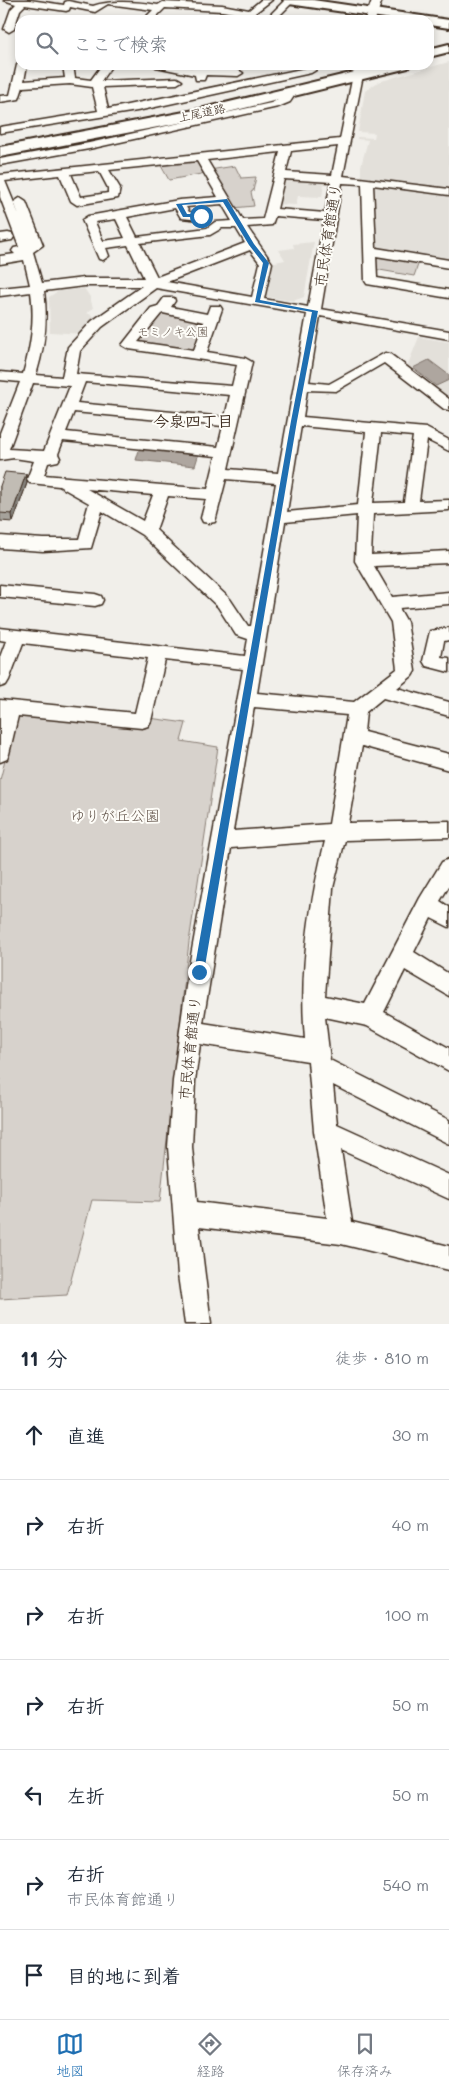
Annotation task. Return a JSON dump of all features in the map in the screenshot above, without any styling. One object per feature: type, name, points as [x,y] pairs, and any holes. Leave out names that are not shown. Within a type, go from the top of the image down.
[{"type":"highway","points":[[434,52],[449,48]]},
{"type":"highway","points":[[434,57],[449,53]]},
{"type":"highway","name":"上尾道路","points":[[0,139],[359,70]]},
{"type":"highway","name":"上尾道路","points":[[2,159],[291,93],[359,70]]},
{"type":"main road","points":[[290,0],[366,15]]},
{"type":"main road","points":[[434,22],[449,24]]},
{"type":"street","points":[[9,0],[69,4],[95,8],[107,0],[160,8]]},
{"type":"street","points":[[153,15],[164,4],[201,11],[232,10],[251,13],[266,0]]},
{"type":"street","points":[[275,15],[290,0]]},
{"type":"street","points":[[371,15],[377,0]]},
{"type":"street","points":[[5,28],[16,9],[24,1]]},
{"type":"street","points":[[57,15],[69,4]]},
{"type":"street","points":[[226,15],[232,10]]},
{"type":"street","points":[[0,99],[16,97],[18,84],[22,77],[22,70]]},
{"type":"street","points":[[69,70],[70,81]]},
{"type":"street","points":[[104,70],[96,80],[104,113]]},
{"type":"street","points":[[178,100],[177,81],[180,70]]},
{"type":"street","points":[[188,70],[200,75],[232,70]]},
{"type":"street","points":[[239,70],[235,83],[241,92]]},
{"type":"street","points":[[0,130],[212,93],[241,92],[276,74],[311,70]]},
{"type":"street","name":"市民体育館通り","points":[[198,1324],[191,1275],[180,1147],[190,1032],[294,421],[337,179],[359,70]]},
{"type":"street","points":[[18,84],[70,81],[97,84],[177,81]]},
{"type":"street","points":[[3,179],[102,167],[136,150],[274,105],[286,100],[291,93]]},
{"type":"street","points":[[48,457],[14,453],[0,454],[37,348],[40,316],[37,287],[3,179],[2,159],[66,151],[136,150],[200,157],[345,142]]},
{"type":"street","points":[[64,171],[77,201],[80,201],[100,250],[132,240],[210,231],[219,225],[268,222],[286,148]]},
{"type":"street","points":[[200,157],[252,245],[266,263],[257,301]]},
{"type":"street","points":[[80,201],[114,196],[114,188],[102,167]]},
{"type":"street","points":[[279,175],[368,181],[449,192]]},
{"type":"street","points":[[368,181],[371,281],[449,294]]},
{"type":"street","points":[[88,220],[179,204],[225,200]]},
{"type":"street","points":[[179,204],[185,216],[201,216]]},
{"type":"street","points":[[152,209],[167,236]]},
{"type":"street","points":[[270,212],[330,217]]},
{"type":"street","points":[[0,213],[4,237],[13,249],[27,253]]},
{"type":"street","points":[[120,215],[152,281],[155,283]]},
{"type":"street","points":[[208,239],[221,256]]},
{"type":"street","points":[[214,495],[35,479],[48,457],[68,407],[73,381],[73,350],[88,332],[155,283],[252,245]]},
{"type":"street","points":[[369,251],[449,264]]},
{"type":"street","points":[[0,260],[27,253]]},
{"type":"street","points":[[0,292],[84,282],[155,283],[449,335]]},
{"type":"street","points":[[163,309],[179,287]]},
{"type":"street","points":[[199,356],[219,294]]},
{"type":"street","points":[[209,518],[245,362],[130,346],[156,311],[163,309],[211,320]]},
{"type":"street","points":[[301,385],[331,388],[385,358],[449,406]]},
{"type":"street","points":[[0,376],[73,381],[80,377],[238,391]]},
{"type":"street","points":[[68,407],[231,422]]},
{"type":"street","points":[[294,421],[426,433],[449,446]]},
{"type":"street","points":[[246,699],[357,709],[406,671],[399,622],[363,561],[365,509],[374,428]]},
{"type":"street","points":[[411,506],[421,433]]},
{"type":"street","points":[[57,436],[224,452]]},
{"type":"street","points":[[219,473],[284,479]]},
{"type":"street","points":[[62,481],[148,531],[224,603],[242,631],[258,634]]},
{"type":"street","points":[[148,531],[162,490]]},
{"type":"street","points":[[0,542],[43,545],[85,544],[97,501]]},
{"type":"street","points":[[278,518],[365,509],[449,505]]},
{"type":"street","points":[[363,561],[449,557]]},
{"type":"street","points":[[0,591],[95,600]]},
{"type":"street","points":[[388,603],[449,598]]},
{"type":"street","points":[[449,634],[436,635],[432,661],[449,665]]},
{"type":"street","points":[[0,680],[9,635],[252,664]]},
{"type":"street","points":[[0,754],[6,707],[142,721],[158,654]]},
{"type":"street","points":[[382,691],[449,709]]},
{"type":"street","points":[[341,1232],[317,1058],[313,1004],[323,888],[337,832],[354,737],[357,709]]},
{"type":"street","points":[[354,737],[449,762]]},
{"type":"street","points":[[222,840],[337,832],[449,829]]},
{"type":"street","points":[[371,1016],[400,955],[427,904],[449,868]]},
{"type":"street","points":[[427,904],[449,918]]},
{"type":"street","points":[[400,955],[449,986]]},
{"type":"street","points":[[313,1004],[371,1016],[449,1060]]},
{"type":"street","points":[[190,1032],[317,1058],[449,1132]]},
{"type":"street","points":[[326,1131],[449,1187]]},
{"type":"street","points":[[185,1212],[341,1232],[449,1258]]},
{"type":"shaded area","points":[[449,62],[449,189],[361,178],[361,166],[368,140],[357,139],[357,137],[374,138],[375,133],[358,132],[365,91],[378,82],[421,70],[434,70],[434,66]]},
{"type":"shaded area","points":[[281,179],[321,180],[324,183],[322,197],[298,196],[296,205],[275,204]]},
{"type":"shaded area","points":[[373,186],[449,196],[449,261],[381,251],[376,248],[372,199]]},
{"type":"shaded area","points":[[314,242],[304,297],[293,301],[264,297],[270,263],[285,260],[279,250],[294,248],[293,244]]},
{"type":"shaded area","points":[[84,288],[90,297],[93,308],[87,313],[100,319],[82,334],[50,332],[49,297],[58,291]]},
{"type":"shaded area","points":[[419,337],[449,342],[449,402],[406,369]]},
{"type":"shaded area","points":[[429,360],[449,375],[449,380],[436,386],[413,368]]},
{"type":"shaded area","points":[[140,447],[199,453],[195,466],[136,460]]},
{"type":"green space","points":[[198,160],[206,173],[169,180],[160,164]]},
{"type":"green space","points":[[235,166],[241,178],[256,177],[253,191],[251,192],[254,206],[233,208],[209,170]]},
{"type":"green space","points":[[376,255],[419,262],[414,276],[374,269]]},
{"type":"green space","name":"モミノキ公園","points":[[161,312],[203,320],[206,323],[197,351],[138,344],[136,341]]},
{"type":"green space","name":"ゆりが丘公園","points":[[21,714],[146,728],[149,718],[186,723],[181,741],[218,747],[189,942],[160,1202],[92,1200],[67,1295],[0,1299],[0,780],[16,718]]},
{"type":"building","points":[[5,472],[26,474],[12,514],[0,513],[0,486]]},
{"type":"district","name":"今泉四丁目","points":[[193,421]]},
{"type":"route","points":[[199,972],[294,421],[315,311],[257,301],[266,263],[252,245],[225,200],[179,204],[185,216],[201,216]]}]
